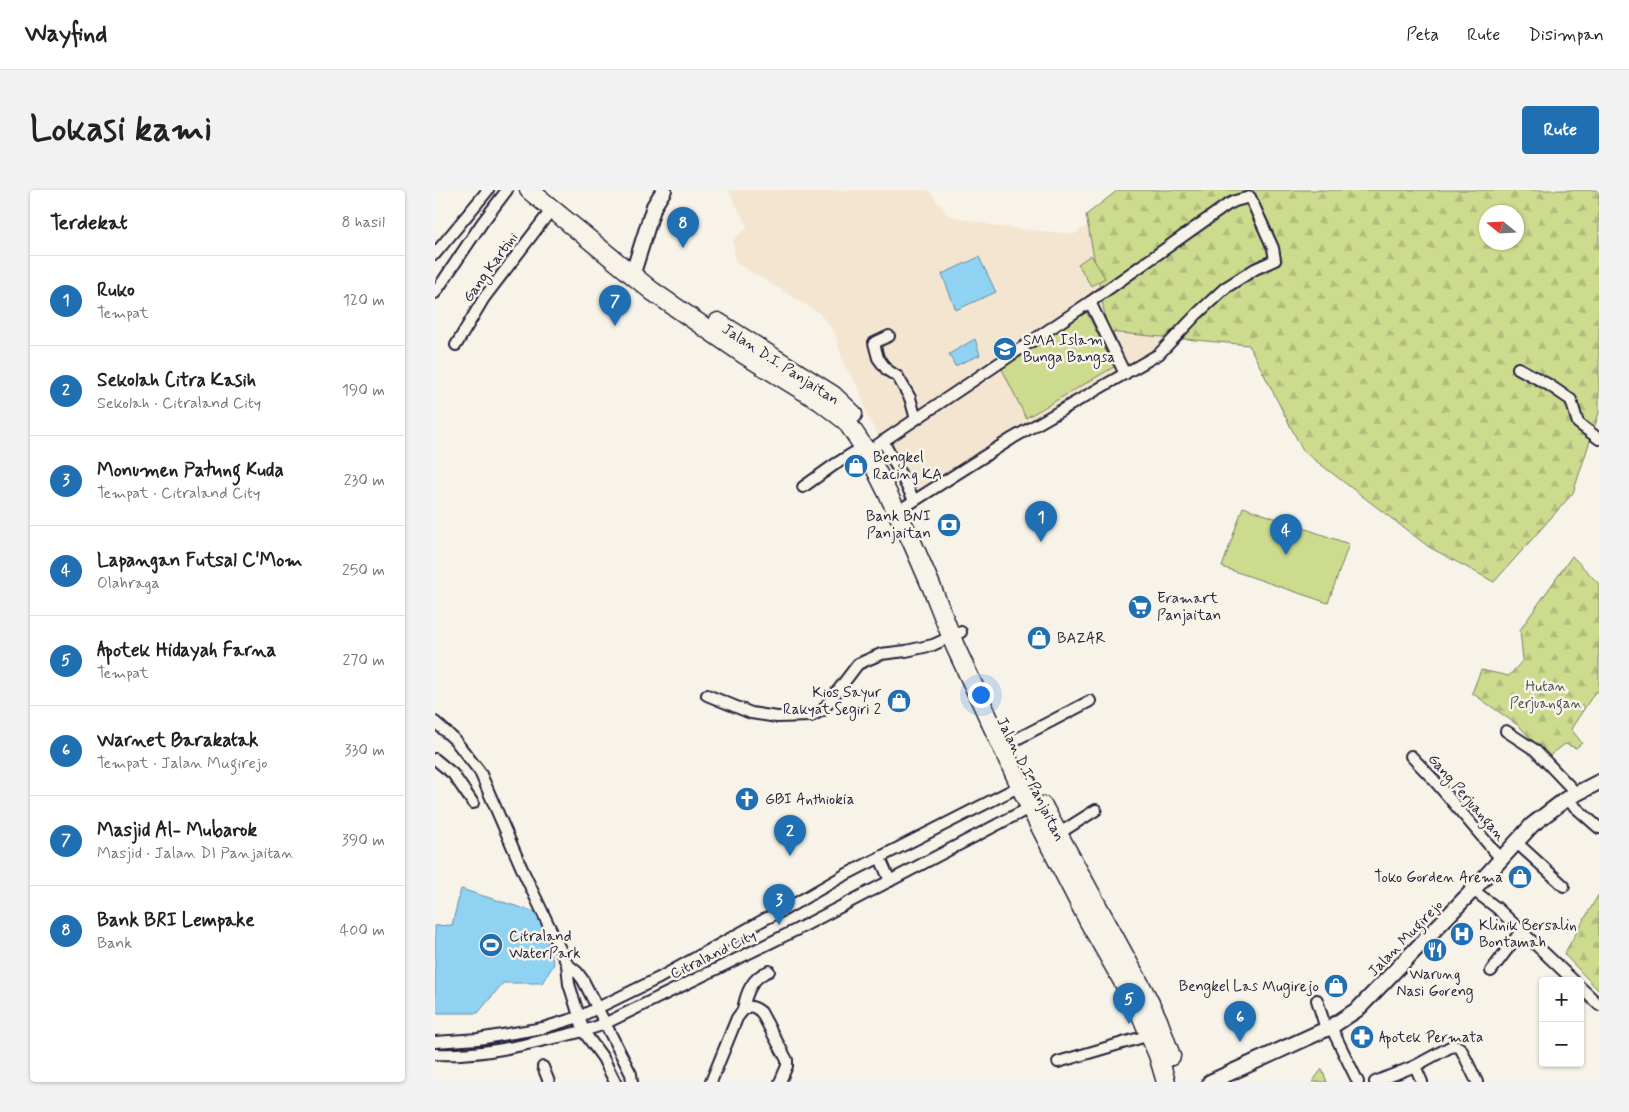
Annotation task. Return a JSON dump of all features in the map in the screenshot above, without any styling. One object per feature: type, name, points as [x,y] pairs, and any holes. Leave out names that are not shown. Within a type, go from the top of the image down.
[{"type":"highway","points":[[529,190],[745,355],[820,401],[872,446],[912,542],[1088,920],[1139,1008],[1151,1034],[1166,1082]]},
{"type":"highway","points":[[548,190],[633,270]]},
{"type":"highway","name":"Jalan D.I. Panjaitan","points":[[872,446],[892,470],[910,503],[956,634],[979,673],[1013,741],[1025,784]]},
{"type":"highway","name":"Jalan D.I. Panjaitan","points":[[1035,805],[1058,834],[1158,1020],[1169,1051],[1176,1082]]},
{"type":"street","points":[[435,254],[488,190]]},
{"type":"street","points":[[435,293],[470,239],[507,190]]},
{"type":"street","points":[[633,270],[654,206],[664,190]]},
{"type":"street","points":[[803,487],[834,465],[872,446],[916,419],[1090,302],[1227,205],[1250,197],[1273,248],[1275,260],[1255,269],[1225,288],[1159,354],[1013,438],[910,503]]},
{"type":"street","name":"Gang Kartini","points":[[456,345],[484,298],[552,209]]},
{"type":"street","points":[[1090,302],[1125,374]]},
{"type":"street","points":[[889,336],[874,343],[878,358],[887,370],[898,377],[910,398],[916,419]]},
{"type":"street","points":[[1518,368],[1571,400],[1578,423],[1599,438]]},
{"type":"street","points":[[707,695],[751,713],[777,717],[811,716],[823,710],[858,664],[881,654],[933,645],[956,634]]},
{"type":"street","points":[[1013,741],[1090,701]]},
{"type":"street","points":[[435,722],[454,739],[481,772],[523,871],[567,964],[569,984],[584,1032],[603,1058],[615,1082]]},
{"type":"street","points":[[1506,731],[1535,750],[1599,828]]},
{"type":"street","name":"Gang Perjuangan","points":[[1411,756],[1501,859]]},
{"type":"street","points":[[435,760],[453,774],[473,803]]},
{"type":"street","name":"Jalan Mugirejo","points":[[1210,1082],[1329,1028],[1358,1009],[1473,890],[1531,825],[1571,796],[1599,782]]},
{"type":"street","name":"Citraland City","points":[[435,1042],[478,1039],[543,1028],[598,1009],[685,965],[843,876],[1025,784]]},
{"type":"street","name":"Citraland City","points":[[435,1054],[449,1055],[498,1051],[584,1032],[604,1024],[796,930],[1035,805]]},
{"type":"street","points":[[1058,834],[1096,810]]},
{"type":"street","points":[[1516,842],[1563,886]]},
{"type":"street","points":[[880,858],[890,881]]},
{"type":"street","points":[[1473,890],[1497,908],[1570,977]]},
{"type":"street","points":[[1491,970],[1521,931]]},
{"type":"street","points":[[567,964],[580,976],[631,1074],[632,1082]]},
{"type":"street","points":[[743,1010],[750,987],[757,978],[769,971]]},
{"type":"street","points":[[1584,991],[1599,1004]]},
{"type":"street","points":[[1317,1000],[1329,1028],[1358,1082]]},
{"type":"street","points":[[711,1082],[737,1018],[748,1006],[754,1006],[761,1012],[787,1060],[787,1066],[780,1082]]},
{"type":"street","points":[[1058,1062],[1151,1034]]},
{"type":"street","points":[[1375,1082],[1415,1066],[1452,1046],[1458,1046],[1461,1049],[1477,1082]]},
{"type":"street","points":[[1415,1066],[1423,1082]]},
{"type":"street","points":[[543,1068],[549,1082]]},
{"type":"shaded area","name":"SMA Islam Bunga Bangsa","points":[[728,190],[928,190],[948,215],[999,227],[1074,234],[1115,208],[1521,190],[1550,232],[1484,323],[1213,309],[1147,371],[1113,384],[997,453],[917,506],[867,416],[859,388],[844,365],[835,333],[819,313],[735,262],[733,240],[748,227]]},
{"type":"green space","points":[[1118,190],[1599,190],[1599,413],[1573,493],[1494,582],[1429,547],[1303,451],[1249,345],[1108,332],[1086,215]]},
{"type":"green space","points":[[1091,255],[1105,278],[1091,286],[1078,264]]},
{"type":"green space","points":[[1085,309],[1114,367],[1026,418],[1001,367]]},
{"type":"green space","points":[[1243,507],[1349,544],[1328,603],[1222,567]]},
{"type":"green space","name":"Hutan Perjuangan","points":[[1572,556],[1599,584],[1599,692],[1595,692],[1571,729],[1582,743],[1576,748],[1565,744],[1548,757],[1519,726],[1472,693],[1481,670],[1509,676],[1523,660],[1520,630]]},
{"type":"green space","points":[[1599,894],[1599,991],[1564,954]]},
{"type":"green space","points":[[1322,1069],[1327,1082],[1312,1082]]},
{"type":"water","points":[[979,257],[996,292],[956,310],[942,274]]},
{"type":"water","points":[[975,339],[980,355],[955,366],[949,354]]},
{"type":"water","name":"Citraland WaterPark","points":[[461,889],[538,913],[554,964],[542,983],[503,983],[478,1013],[435,1013],[435,926],[452,925]]},
{"type":"place","name":"Bank BRI Lempake","points":[[683,248]]},
{"type":"place","name":"Masjid Al- Mubarok","points":[[615,326]]},
{"type":"place","name":"SMA Islam Bunga Bangsa","points":[[1005,349]]},
{"type":"place","name":"Bengkel Racing KA","points":[[856,466]]},
{"type":"place","name":"Bank BNI Panjaitan","points":[[949,525]]},
{"type":"place","name":"Ruko","points":[[1041,542]]},
{"type":"place","name":"Lapangan Futsal C'Mom","points":[[1286,555]]},
{"type":"place","name":"Eramart Panjaitan","points":[[1140,607]]},
{"type":"place","name":"BAZAR","points":[[1039,638]]},
{"type":"place","name":"Kios Sayur Rakyat Segiri 2","points":[[899,701]]},
{"type":"place","name":"GBI Anthiokia","points":[[747,799]]},
{"type":"place","name":"Sekolah Citra Kasih","points":[[790,856]]},
{"type":"place","name":"Toko Gorden Arema","points":[[1520,877]]},
{"type":"place","name":"Monumen Patung Kuda","points":[[779,925]]},
{"type":"place","name":"Klinik Bersalin Bontamah","points":[[1462,934]]},
{"type":"place","name":"Citraland WaterPark","points":[[491,945]]},
{"type":"place","name":"Warung Nasi Goreng","points":[[1435,950]]},
{"type":"place","name":"Bengkel Las Mugirejo","points":[[1336,986]]},
{"type":"place","name":"Apotek Hidayah Farna","points":[[1129,1024]]},
{"type":"place","name":"Apotek Permata","points":[[1362,1037]]},
{"type":"place","name":"Warnet Barakatak","points":[[1240,1042]]}]
